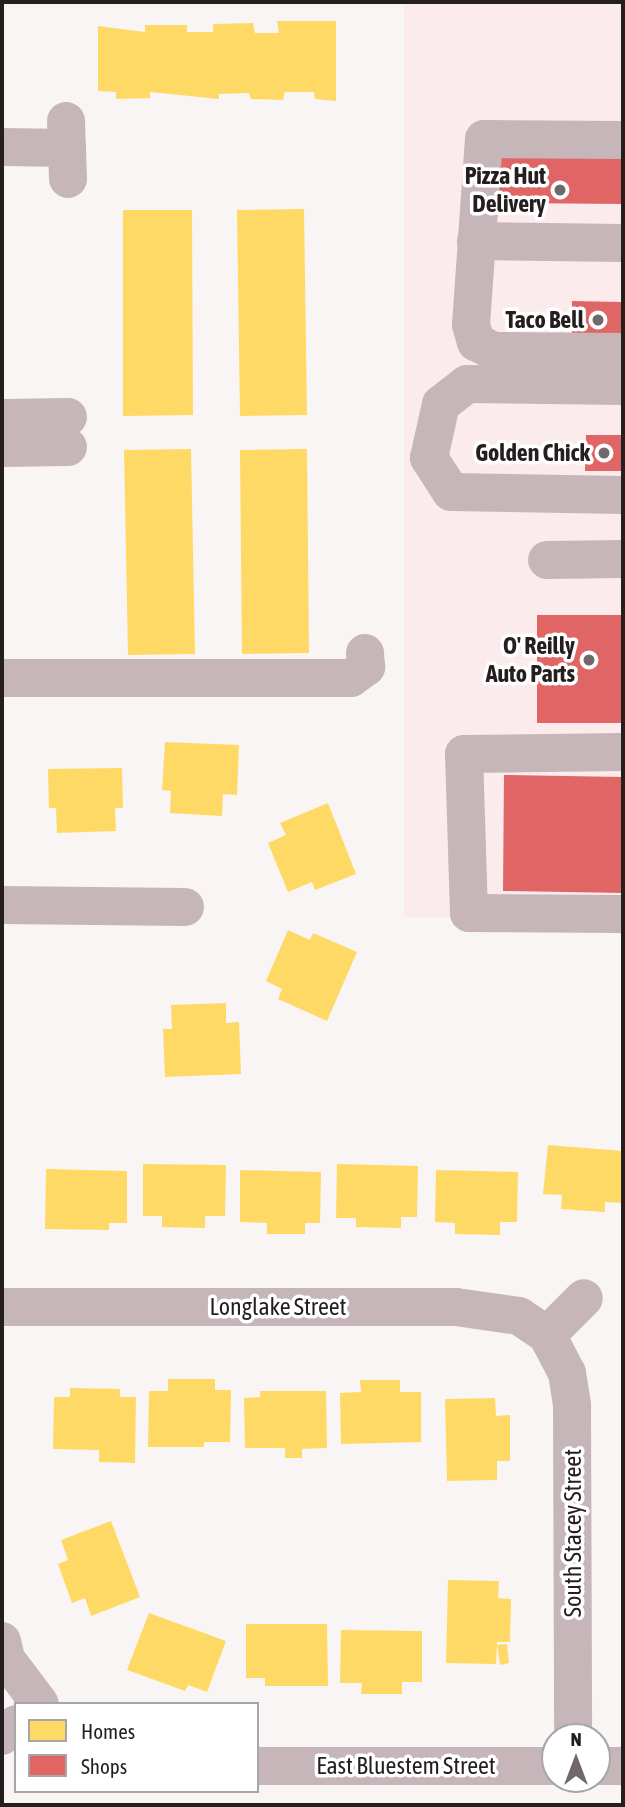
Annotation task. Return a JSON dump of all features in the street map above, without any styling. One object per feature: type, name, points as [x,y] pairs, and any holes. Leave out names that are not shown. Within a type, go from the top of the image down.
[{"type":"street","points":[[623,140],[484,139],[471,324],[476,342],[494,351],[623,352]]},
{"type":"street","points":[[2,147],[67,149]]},
{"type":"street","points":[[476,241],[623,243]]},
{"type":"street","points":[[623,386],[467,384],[441,404],[429,458],[451,492],[623,495]]},
{"type":"street","points":[[2,418],[68,432],[2,448]]},
{"type":"street","points":[[547,559],[623,559]]},
{"type":"street","points":[[2,678],[351,678],[361,675],[366,667],[365,653]]},
{"type":"street","points":[[623,752],[464,754],[469,913],[623,914]]},
{"type":"street","points":[[2,905],[185,907]]},
{"type":"street","points":[[547,1335],[584,1298]]},
{"type":"street","name":"Longlake Street","points":[[2,1307],[456,1307],[519,1316],[547,1335]]},
{"type":"street","name":"South Stacey Street","points":[[547,1335],[567,1373],[572,1406],[573,1723]]},
{"type":"street","points":[[2,1641],[6,1659],[38,1702]]},
{"type":"street","name":"East Bluestem Street","points":[[259,1766],[541,1766]]},
{"type":"shaded area","points":[[404,2],[623,2],[623,919],[404,917]]},
{"type":"building: Homes","points":[[277,21],[336,21],[336,101],[315,99],[314,92],[285,92],[283,100],[251,99],[249,93],[219,94],[219,99],[150,92],[150,98],[116,99],[116,92],[98,91],[98,26],[145,32],[145,25],[187,25],[187,32],[213,32],[213,24],[253,23],[255,33],[279,33]]},
{"type":"building: Homes","points":[[304,209],[307,415],[240,416],[237,210]]},
{"type":"building: Homes","points":[[123,210],[192,210],[193,415],[123,416]]},
{"type":"building: Homes","points":[[191,449],[195,654],[128,655],[124,450]]},
{"type":"building: Homes","points":[[307,449],[309,653],[242,654],[240,450]]},
{"type":"building: Homes","points":[[165,742],[239,745],[237,795],[223,794],[222,816],[170,813],[171,791],[162,790]]},
{"type":"building: Homes","points":[[122,768],[123,808],[115,808],[116,831],[57,833],[56,808],[49,808],[48,769]]},
{"type":"building: Homes","points":[[328,803],[356,874],[315,890],[312,882],[288,892],[268,843],[286,835],[280,823]]},
{"type":"building: Homes","points":[[288,930],[310,940],[313,933],[357,952],[327,1021],[278,999],[282,989],[266,981]]},
{"type":"building: Homes","points":[[226,1003],[226,1023],[239,1022],[241,1074],[165,1077],[163,1029],[172,1029],[171,1005]]},
{"type":"building: Homes","points":[[548,1145],[623,1151],[623,1203],[605,1202],[605,1212],[561,1209],[562,1195],[543,1194]]},
{"type":"building: Homes","points":[[143,1164],[226,1165],[225,1216],[205,1216],[205,1228],[162,1227],[162,1216],[143,1216]]},
{"type":"building: Homes","points":[[337,1164],[418,1166],[417,1217],[401,1217],[401,1228],[356,1227],[356,1218],[336,1218]]},
{"type":"building: Homes","points":[[46,1169],[127,1171],[127,1223],[109,1223],[109,1230],[45,1229]]},
{"type":"building: Homes","points":[[240,1170],[321,1172],[320,1223],[305,1223],[305,1234],[267,1234],[267,1223],[240,1222]]},
{"type":"building: Homes","points":[[436,1170],[518,1172],[517,1222],[500,1222],[500,1235],[455,1234],[455,1223],[435,1222]]},
{"type":"building: Homes","points":[[168,1379],[215,1379],[215,1390],[231,1390],[230,1442],[204,1442],[204,1447],[148,1447],[149,1391],[168,1391]]},
{"type":"building: Homes","points":[[360,1380],[400,1380],[400,1392],[421,1392],[421,1442],[341,1444],[340,1393],[361,1392]]},
{"type":"building: Homes","points":[[70,1388],[120,1389],[120,1397],[136,1397],[135,1463],[99,1462],[99,1450],[53,1449],[54,1397],[70,1397]]},
{"type":"building: Homes","points":[[260,1391],[326,1391],[327,1448],[302,1449],[302,1458],[285,1458],[285,1448],[245,1448],[244,1398],[260,1397]]},
{"type":"building: Homes","points":[[495,1398],[496,1416],[510,1415],[510,1461],[497,1461],[497,1480],[447,1481],[445,1399]]},
{"type":"building: Homes","points":[[111,1521],[140,1597],[91,1616],[85,1598],[72,1603],[58,1564],[68,1560],[61,1540]]},
{"type":"building: Homes","points":[[448,1580],[499,1581],[498,1598],[511,1599],[510,1642],[497,1642],[496,1664],[446,1663]]},
{"type":"building: Homes","points":[[149,1613],[226,1641],[207,1692],[188,1685],[185,1691],[127,1670]]},
{"type":"building: Homes","points":[[246,1624],[327,1624],[328,1686],[265,1686],[265,1678],[246,1678]]},
{"type":"building: Homes","points":[[341,1630],[422,1631],[422,1682],[402,1682],[402,1694],[361,1694],[362,1683],[340,1683]]},
{"type":"building: Homes","points":[[507,1644],[509,1663],[500,1665],[497,1645]]},
{"type":"building: Shops","name":"Pizza Hut Delivery","points":[[497,149],[623,150],[623,204],[499,203]]},
{"type":"building: Shops","name":"Taco Bell","points":[[572,301],[623,302],[623,340],[572,339]]},
{"type":"building: Shops","name":"Golden Chick","points":[[586,435],[623,435],[623,471],[585,471]]},
{"type":"building: Shops","points":[[537,615],[623,615],[623,723],[537,723]]},
{"type":"building: Shops","points":[[504,775],[623,777],[623,893],[503,891]]},
{"type":"place","name":"Pizza Hut Delivery","points":[[560,190]]},
{"type":"place","name":"Taco Bell","points":[[598,320]]},
{"type":"place","name":"Golden Chick","points":[[604,453]]},
{"type":"place","name":"O' Reilly Auto Parts","points":[[589,660]]}]
